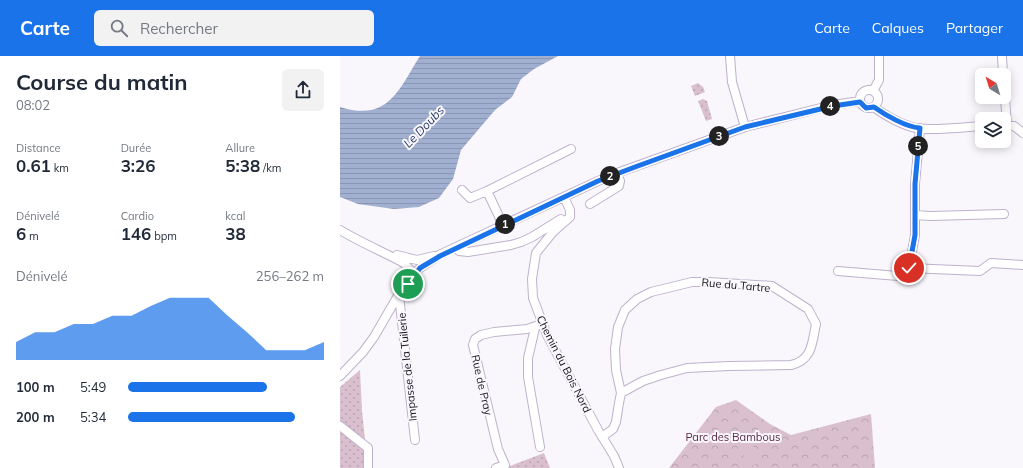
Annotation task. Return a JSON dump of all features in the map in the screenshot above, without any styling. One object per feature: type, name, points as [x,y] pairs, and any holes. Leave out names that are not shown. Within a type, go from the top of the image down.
[{"type":"street","points":[[730,56],[732,82],[745,127]]},
{"type":"street","points":[[873,91],[879,80],[879,56]]},
{"type":"street","points":[[1002,56],[1003,68]]},
{"type":"street","points":[[860,102],[862,93],[868,90],[873,91],[878,99],[874,107]]},
{"type":"street","points":[[340,230],[386,254],[414,266],[440,256],[503,225],[617,173],[745,127],[833,106],[860,102]]},
{"type":"street","points":[[860,102],[866,108],[874,107],[909,126],[920,128],[975,126]]},
{"type":"street","points":[[1011,126],[1014,126],[1023,133]]},
{"type":"street","points":[[838,270],[898,276],[905,274],[909,268],[915,235],[915,184],[920,128]]},
{"type":"street","points":[[462,190],[470,198],[572,149]]},
{"type":"street","points":[[590,204],[619,186],[620,180],[617,173]]},
{"type":"street","points":[[487,191],[503,225]]},
{"type":"street","name":"Chemin du Bois Nord","points":[[564,197],[570,210],[570,217],[553,232],[536,253],[532,279],[533,298],[538,326],[614,456],[619,468]]},
{"type":"street","points":[[914,215],[1004,214]]},
{"type":"street","points":[[457,248],[459,251],[468,252],[511,245],[532,237],[561,218]]},
{"type":"street","points":[[909,268],[980,271],[991,263],[1023,265]]},
{"type":"street","points":[[340,376],[363,352],[404,287],[408,284],[414,266]]},
{"type":"street","name":"Rue du Tartre","points":[[602,437],[613,428],[616,422],[621,393],[616,370],[615,349],[618,327],[626,310],[637,299],[654,290],[692,282],[772,286],[808,309],[815,320],[816,324],[810,351],[806,357],[798,363],[791,365],[687,368],[661,374],[643,381],[621,393]]},
{"type":"street","name":"Impasse de la Tuilerie","points":[[399,295],[415,440]]},
{"type":"street","points":[[538,326],[528,358],[528,377],[540,447]]},
{"type":"street","name":"Rue de Pray","points":[[496,468],[505,465],[498,449],[473,345],[475,339],[481,335],[538,326]]},
{"type":"street","points":[[340,426],[368,448],[368,468]]},
{"type":"green space","points":[[698,83],[703,87],[705,92],[695,96],[691,86]]},
{"type":"green space","points":[[703,99],[707,101],[712,119],[706,121],[698,101]]},
{"type":"green space","points":[[360,370],[362,411],[368,468],[340,468],[340,387]]},
{"type":"green space","name":"Parc des Bambous","points":[[736,400],[770,424],[791,435],[871,414],[875,468],[669,468],[716,407]]},
{"type":"green space","points":[[750,437],[759,463],[748,467],[738,442]]},
{"type":"green space","points":[[544,453],[550,468],[505,468]]},
{"type":"water","name":"Le Doubs","points":[[420,56],[558,56],[534,69],[521,79],[512,97],[495,110],[461,150],[453,179],[439,198],[419,207],[394,209],[358,204],[340,197],[340,107],[356,111],[370,110],[381,107],[398,91]]},
{"type":"route","points":[[408,284],[420,268],[440,256],[598,181],[745,127],[833,106],[860,102],[866,108],[874,107],[909,126],[920,128],[915,184],[915,235],[909,268]]}]
